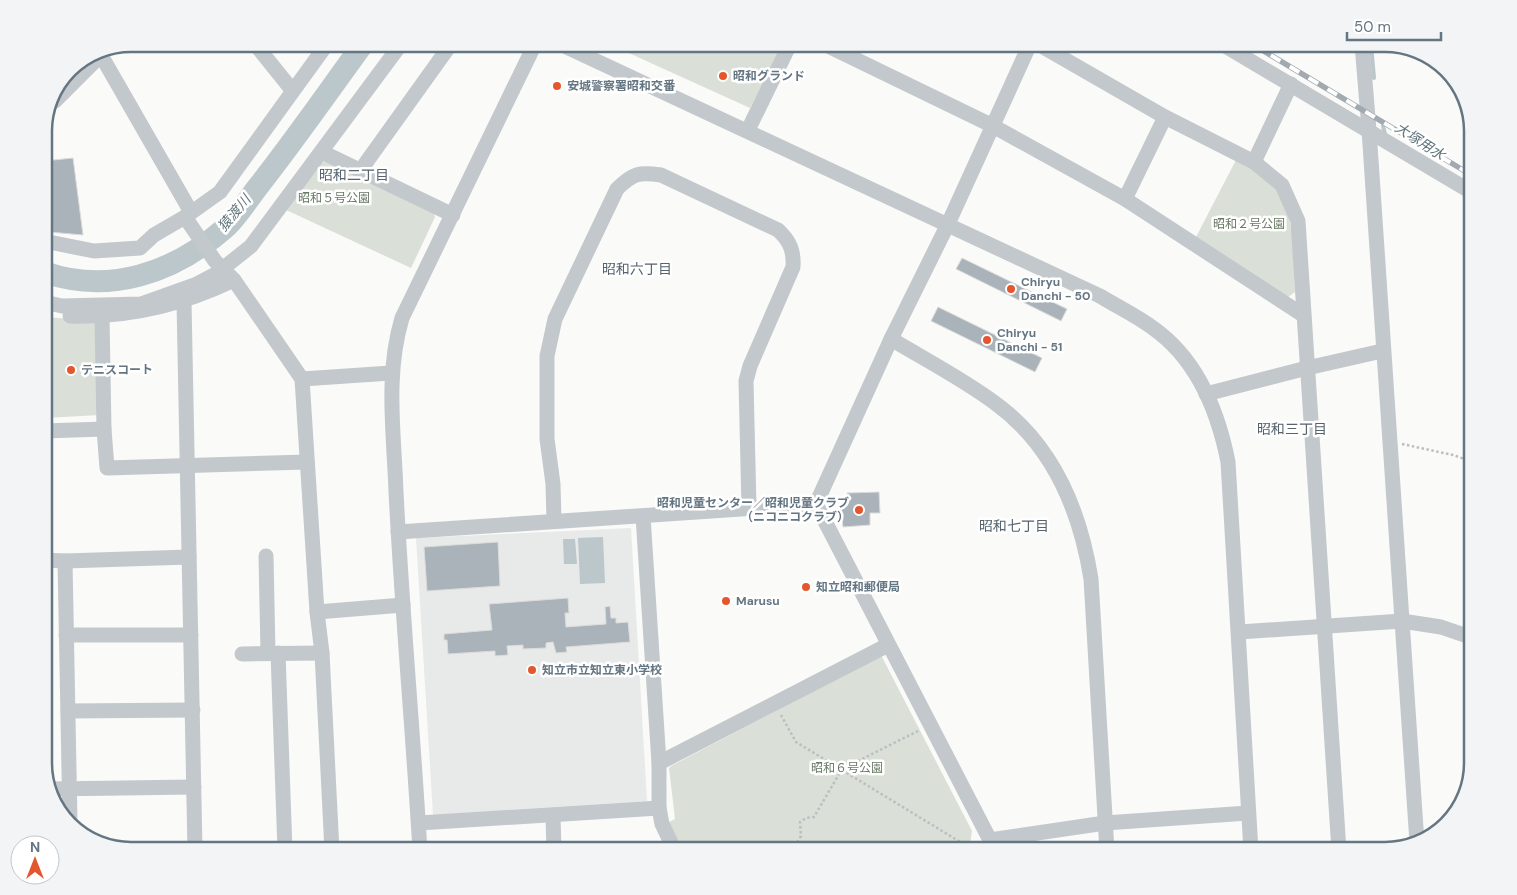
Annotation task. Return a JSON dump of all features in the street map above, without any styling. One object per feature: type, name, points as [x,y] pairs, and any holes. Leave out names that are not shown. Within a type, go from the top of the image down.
[{"type":"street","points":[[263,52],[292,90]]},
{"type":"street","points":[[53,243],[94,251],[140,248],[154,235],[220,192],[321,52]]},
{"type":"street","points":[[53,313],[102,317],[184,302],[251,246],[395,52]]},
{"type":"street","points":[[360,171],[445,52]]},
{"type":"street","points":[[420,842],[398,532],[391,372],[394,345],[402,318],[531,52]]},
{"type":"street","points":[[577,52],[1100,296],[1154,328],[1185,357],[1206,394],[1221,428],[1228,462],[1250,842]]},
{"type":"street","points":[[748,130],[786,52]]},
{"type":"street","points":[[840,52],[991,125],[1125,199],[1303,315]]},
{"type":"street","points":[[816,504],[891,339],[948,224],[991,125],[1026,52]]},
{"type":"street","points":[[1052,52],[1165,117],[1254,162],[1282,185],[1298,221],[1339,842]]},
{"type":"street","points":[[1236,52],[1464,187]]},
{"type":"street","points":[[1363,52],[1370,130],[1382,351],[1417,836]]},
{"type":"street","points":[[105,57],[188,214],[224,270],[302,379],[317,612],[322,653],[332,842]]},
{"type":"street","points":[[64,91],[88,66]]},
{"type":"street","points":[[1254,162],[1291,84]]},
{"type":"street","points":[[1125,199],[1165,117]]},
{"type":"street","points":[[322,152],[453,215]]},
{"type":"street","points":[[554,521],[546,386],[547,356],[556,319],[617,189],[629,176],[644,173],[661,175],[778,230],[786,238],[794,254],[793,267],[750,366],[746,381],[749,508]]},
{"type":"street","points":[[53,304],[62,306],[141,304],[197,284],[224,270]]},
{"type":"street","points":[[184,302],[195,842]]},
{"type":"street","points":[[102,317],[104,429],[107,468],[307,462]]},
{"type":"street","points":[[891,339],[995,403],[1017,422],[1041,447],[1070,497],[1086,543],[1091,578],[1106,842]]},
{"type":"street","points":[[1206,394],[1382,351]]},
{"type":"street","points":[[302,379],[391,372]]},
{"type":"street","points":[[53,431],[104,429]]},
{"type":"street","points":[[398,532],[816,504]]},
{"type":"street","points":[[816,504],[930,725],[985,842]]},
{"type":"street","points":[[643,516],[659,763],[659,808],[662,824],[671,842]]},
{"type":"street","points":[[266,556],[284,842]]},
{"type":"street","points":[[53,560],[189,557]]},
{"type":"street","points":[[65,561],[70,813]]},
{"type":"street","points":[[317,612],[403,605]]},
{"type":"street","points":[[1239,632],[1402,621],[1441,627],[1464,635]]},
{"type":"street","points":[[66,636],[191,635]]},
{"type":"street","points":[[659,763],[888,644]]},
{"type":"street","points":[[242,654],[322,653]]},
{"type":"street","points":[[68,711],[193,710]]},
{"type":"street","points":[[57,789],[194,786]]},
{"type":"street","points":[[419,823],[659,808]]},
{"type":"street","points":[[1008,842],[1105,823],[1248,813]]},
{"type":"street","points":[[553,816],[554,842]]},
{"type":"path","points":[[1389,442],[1464,459]]},
{"type":"path","points":[[775,703],[796,742],[960,842]]},
{"type":"path","points":[[797,842],[801,836],[800,822],[806,818],[814,817],[842,769],[930,725]]},
{"type":"shaded area","name":"知立市立知立東小学校","points":[[631,528],[647,801],[433,815],[416,538]]},
{"type":"shaded area","points":[[603,537],[605,583],[580,584],[578,538]]},
{"type":"shaded area","points":[[563,539],[575,539],[577,564],[564,564]]},
{"type":"green space","name":"昭和グランド","points":[[627,52],[781,52],[750,108]]},
{"type":"green space","name":"昭和２号公園","points":[[1236,160],[1267,178],[1282,196],[1287,209],[1292,236],[1295,292],[1287,298],[1196,237]]},
{"type":"green space","name":"昭和５号公園","points":[[327,161],[434,213],[435,217],[411,268],[284,209],[321,162]]},
{"type":"green space","name":"テニスコート","points":[[53,318],[90,320],[97,324],[100,415],[53,418]]},
{"type":"green space","name":"昭和６号公園","points":[[882,657],[972,831],[970,842],[676,842],[667,823],[675,819],[669,768]]},
{"type":"building","points":[[73,158],[83,235],[53,232],[53,160]]},
{"type":"building","name":"Chiryu Danchi - 50","points":[[962,258],[1067,309],[1061,321],[956,269]]},
{"type":"building","name":"Chiryu Danchi - 51","points":[[938,307],[1042,358],[1035,372],[931,321]]},
{"type":"building","name":"昭和児童センター／昭和児童クラブ （ニコニコクラブ）","points":[[879,492],[880,513],[870,513],[870,525],[843,527],[842,518],[838,518],[837,508],[842,508],[842,503],[847,502],[847,493]]},
{"type":"building","points":[[498,542],[500,586],[427,591],[424,547]]},
{"type":"building","points":[[568,598],[569,613],[565,613],[566,627],[606,624],[605,607],[610,606],[611,618],[616,618],[616,623],[628,622],[630,642],[566,647],[567,652],[556,653],[553,642],[546,643],[546,648],[523,649],[523,645],[507,646],[508,655],[495,656],[495,651],[448,654],[447,640],[444,640],[444,634],[492,630],[489,604]]},
{"type":"waterway","name":"猿渡川","points":[[53,275],[68,279],[92,281],[116,280],[139,276],[184,258],[204,244],[224,229],[237,215],[357,52]]},
{"type":"waterway","name":"大塚用水","points":[[1372,52],[1374,78]]},
{"type":"waterway","name":"大塚用水","points":[[1383,126],[1385,134]]},
{"type":"railway","points":[[1265,52],[1464,171]]},
{"type":"place","name":"昭和グランド","points":[[723,76]]},
{"type":"place","name":"安城警察署昭和交番","points":[[557,86]]},
{"type":"place","name":"Chiryu Danchi - 50","points":[[1011,289]]},
{"type":"place","name":"Chiryu Danchi - 51","points":[[987,340]]},
{"type":"place","name":"テニスコート","points":[[71,370]]},
{"type":"place","name":"昭和児童センター／昭和児童クラブ （ニコニコクラブ）","points":[[859,510]]},
{"type":"place","name":"知立昭和郵便局","points":[[806,587]]},
{"type":"place","name":"Marusu","points":[[726,601]]},
{"type":"place","name":"知立市立知立東小学校","points":[[532,670]]},
{"type":"district","name":"昭和二丁目","points":[[354,175]]},
{"type":"district","name":"昭和六丁目","points":[[637,269]]},
{"type":"district","name":"昭和三丁目","points":[[1292,429]]},
{"type":"district","name":"昭和七丁目","points":[[1014,526]]}]
